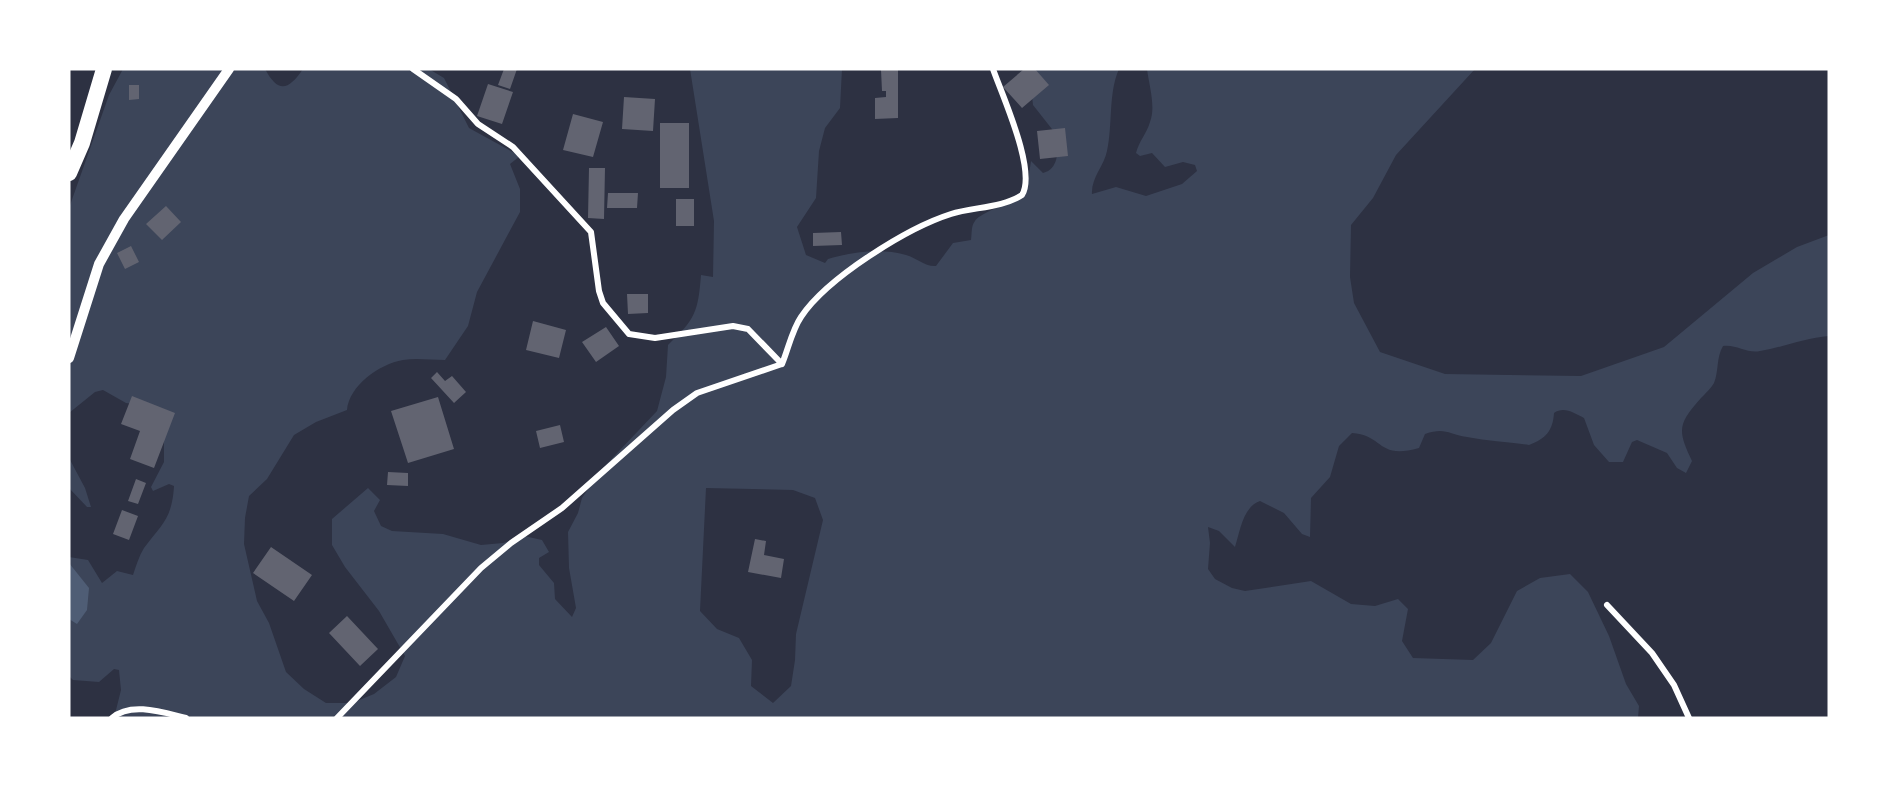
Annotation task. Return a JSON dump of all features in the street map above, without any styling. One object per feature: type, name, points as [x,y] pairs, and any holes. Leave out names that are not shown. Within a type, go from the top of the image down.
[{"type":"highway","points":[[69,173],[85,134],[104,69]]},
{"type":"street","points":[[69,358],[99,264],[124,219],[229,69]]},
{"type":"street","points":[[413,69],[456,99],[478,124],[513,147],[591,232],[601,297],[616,322],[629,334],[655,338],[733,326],[748,329],[782,364]]},
{"type":"street","points":[[337,718],[481,568],[562,508],[674,410],[697,393],[782,364],[801,318],[834,284],[889,243],[921,225],[952,213],[1008,201],[1022,195],[1026,183],[1021,148],[993,69]]},
{"type":"street","points":[[1607,605],[1652,653],[1674,686],[1689,718]]},
{"type":"street","points":[[112,718],[126,710],[186,718]]},
{"type":"shaded area","points":[[123,69],[265,69],[274,82],[283,86],[293,82],[303,69],[429,69],[444,78],[469,128],[520,156],[510,164],[520,189],[520,212],[477,292],[468,326],[445,360],[403,360],[375,371],[353,393],[347,410],[316,422],[294,435],[267,479],[249,496],[244,544],[257,601],[269,623],[286,672],[304,689],[326,703],[352,703],[374,694],[396,677],[405,656],[379,611],[345,567],[332,545],[332,519],[368,488],[380,500],[374,511],[381,526],[392,531],[443,534],[481,545],[503,543],[524,536],[542,540],[549,552],[539,558],[539,565],[554,583],[555,599],[572,617],[576,608],[569,568],[568,532],[578,513],[582,498],[601,470],[657,411],[666,377],[668,345],[694,314],[701,275],[713,277],[714,221],[690,69],[842,69],[840,108],[825,128],[819,151],[816,198],[797,227],[806,255],[825,263],[828,259],[847,254],[887,252],[906,255],[928,265],[936,266],[953,243],[971,240],[973,225],[978,218],[1026,194],[1031,161],[1043,173],[1055,164],[1059,138],[1033,105],[1029,69],[1119,69],[1113,89],[1107,151],[1092,188],[1092,194],[1116,187],[1146,196],[1182,184],[1197,171],[1195,165],[1183,162],[1165,167],[1152,153],[1140,156],[1136,153],[1152,116],[1147,69],[1475,69],[1396,155],[1373,198],[1351,225],[1350,277],[1354,303],[1380,352],[1445,374],[1581,376],[1664,347],[1753,273],[1797,247],[1829,235],[1829,336],[1755,352],[1733,346],[1723,346],[1714,383],[1684,421],[1682,434],[1692,461],[1686,473],[1677,468],[1667,453],[1637,440],[1632,442],[1623,462],[1609,462],[1594,445],[1584,418],[1565,410],[1554,413],[1548,433],[1529,445],[1437,431],[1425,434],[1419,448],[1395,451],[1370,438],[1352,433],[1339,446],[1330,477],[1311,498],[1310,537],[1302,534],[1284,513],[1260,501],[1254,504],[1246,514],[1235,547],[1219,531],[1208,527],[1210,543],[1208,569],[1215,579],[1232,588],[1245,591],[1311,581],[1351,604],[1375,606],[1398,599],[1408,609],[1402,641],[1413,658],[1473,660],[1491,643],[1517,591],[1540,578],[1570,574],[1588,592],[1609,636],[1626,684],[1639,706],[1638,718],[114,718],[121,690],[119,670],[114,669],[99,682],[73,680],[69,676],[69,557],[88,560],[102,583],[117,571],[133,575],[142,551],[168,514],[174,486],[169,484],[153,491],[151,487],[164,462],[164,425],[145,406],[126,403],[103,390],[95,392],[69,413],[69,208],[109,95]],"holes":[[[706,488],[793,490],[815,498],[823,520],[796,634],[791,686],[773,703],[751,686],[752,660],[739,638],[717,629],[700,611]]]},
{"type":"shaded area","points":[[69,458],[85,488],[91,507],[87,507],[69,488]]},
{"type":"shaded area","points":[[69,563],[89,588],[87,610],[77,624],[69,619]]},
{"type":"building","points":[[504,69],[517,69],[510,89],[498,85]]},
{"type":"building","points":[[1024,69],[1035,69],[1049,85],[1022,108],[1003,87]]},
{"type":"building","points":[[881,70],[898,70],[898,118],[875,119],[875,98],[886,97],[886,91],[882,91]]},
{"type":"building","points":[[488,84],[513,92],[502,124],[477,116]]},
{"type":"building","points":[[129,85],[139,85],[139,99],[129,100]]},
{"type":"building","points":[[624,97],[655,99],[653,131],[622,129]]},
{"type":"building","points":[[573,114],[603,122],[593,157],[563,150]]},
{"type":"building","points":[[660,123],[689,123],[689,188],[660,188]]},
{"type":"building","points":[[1065,128],[1068,156],[1040,159],[1037,131]]},
{"type":"building","points":[[589,168],[605,168],[604,219],[588,218]]},
{"type":"building","points":[[608,193],[638,193],[637,208],[607,208]]},
{"type":"building","points":[[676,199],[694,199],[694,226],[676,226]]},
{"type":"building","points":[[166,206],[181,222],[162,240],[146,224]]},
{"type":"building","points":[[841,232],[842,245],[813,246],[813,233]]},
{"type":"building","points":[[131,246],[139,262],[125,269],[117,253]]},
{"type":"building","points":[[627,294],[648,294],[648,313],[628,314]]},
{"type":"building","points":[[533,321],[566,330],[559,358],[526,350]]},
{"type":"building","points":[[606,327],[619,346],[596,362],[582,342]]},
{"type":"building","points":[[437,372],[445,381],[452,376],[466,392],[454,403],[431,378]]},
{"type":"building","points":[[132,396],[175,413],[154,468],[130,459],[140,431],[121,424]]},
{"type":"building","points":[[438,397],[454,449],[408,463],[391,411]]},
{"type":"building","points":[[560,425],[564,442],[540,448],[536,431]]},
{"type":"building","points":[[388,472],[408,473],[408,486],[387,485]]},
{"type":"building","points":[[136,479],[146,483],[138,504],[128,501]]},
{"type":"building","points":[[122,510],[138,516],[129,540],[113,534]]},
{"type":"building","points":[[755,539],[766,541],[764,555],[784,559],[781,578],[748,572]]},
{"type":"building","points":[[271,547],[312,575],[294,601],[253,573]]},
{"type":"building","points":[[347,616],[378,649],[360,666],[329,633]]}]
